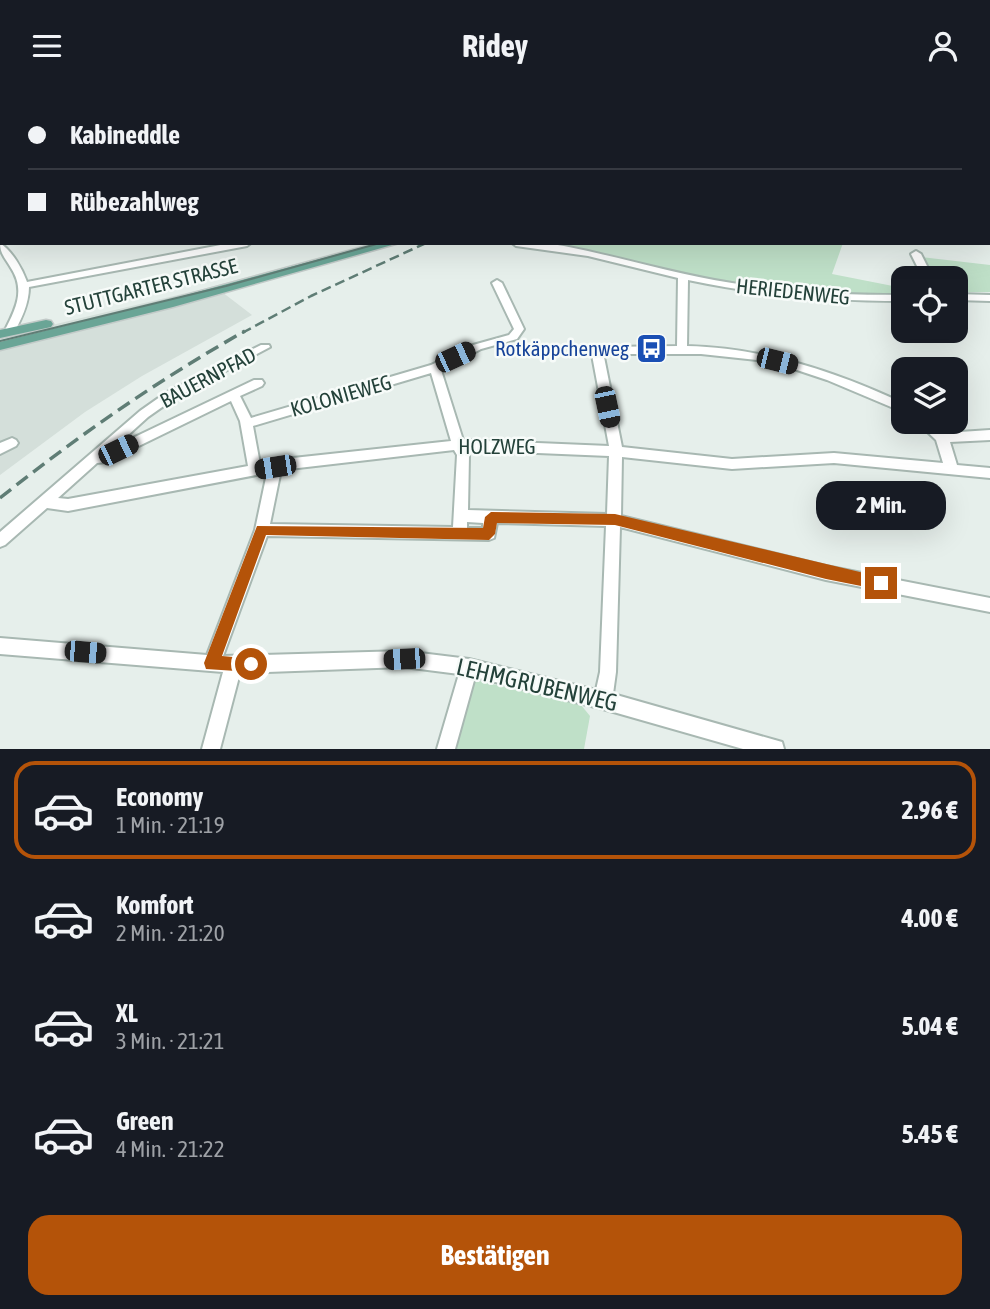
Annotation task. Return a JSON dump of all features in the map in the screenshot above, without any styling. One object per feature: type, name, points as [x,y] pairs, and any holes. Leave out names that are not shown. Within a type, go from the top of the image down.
[{"type":"main road","name":"STUTTGARTER STRASSE","points":[[0,345],[4,333],[165,297],[354,245]]},
{"type":"main road","name":"STUTTGARTER STRASSE","points":[[0,345],[168,305],[386,245]]},
{"type":"street","points":[[25,285],[236,245]]},
{"type":"street","name":"HERIEDENWEG","points":[[529,245],[590,254],[683,277],[754,290],[812,296],[891,298]]},
{"type":"street","points":[[0,246],[21,272],[25,285],[22,304],[4,333]]},
{"type":"street","points":[[916,254],[922,266]]},
{"type":"street","points":[[682,350],[683,277]]},
{"type":"street","name":"KOLONIEWEG","points":[[247,423],[435,368],[477,347],[517,333],[519,329],[497,283]]},
{"type":"street","points":[[968,297],[990,298]]},
{"type":"street","name":"BAUERNPFAD","points":[[88,465],[144,414],[171,395],[265,347]]},
{"type":"street","points":[[603,700],[608,673],[616,450],[598,355],[607,351],[682,350],[757,356],[842,382],[891,403]]},
{"type":"street","points":[[435,368],[463,455],[458,533]]},
{"type":"street","points":[[0,541],[88,465],[258,383]]},
{"type":"street","points":[[233,394],[247,423],[255,470]]},
{"type":"street","points":[[937,434],[942,438],[951,467]]},
{"type":"street","points":[[942,438],[990,435]]},
{"type":"street","name":"HOLZWEG","points":[[46,502],[68,505],[255,470],[458,445],[616,450],[732,464],[834,458],[951,467],[990,473]]},
{"type":"street","points":[[212,663],[262,530],[275,467]]},
{"type":"street","points":[[461,516],[615,520],[826,572],[990,605]]},
{"type":"street","points":[[262,530],[489,534],[491,517]]},
{"type":"street","name":"LEHMGRUBENWEG","points":[[0,646],[234,665],[404,659],[469,667],[603,700],[775,749]]},
{"type":"street","points":[[211,749],[234,665]]},
{"type":"street","points":[[446,749],[469,667]]},
{"type":"shaded area","points":[[364,245],[379,245],[368,250],[25,334],[31,330],[203,289]]},
{"type":"shaded area","points":[[222,292],[252,315],[142,376],[85,412],[0,475],[0,347]]},
{"type":"green space","points":[[558,245],[842,245],[832,274],[891,286],[891,296],[753,288]]},
{"type":"green space","points":[[921,257],[990,265],[990,292],[968,292],[968,266],[927,266]]},
{"type":"green space","points":[[480,681],[581,705],[590,716],[584,749],[454,749],[471,682]]},
{"type":"tram line","points":[[0,341],[226,286],[373,245]]},
{"type":"railway","points":[[242,333],[311,296],[422,245]]},
{"type":"railway","points":[[0,498],[119,410],[245,331]]},
{"type":"place","name":"Rotkäppchenweg","points":[[652,349]]},
{"type":"route","points":[[251,664],[212,663],[262,530],[489,534],[491,517],[615,520],[881,583]]}]
